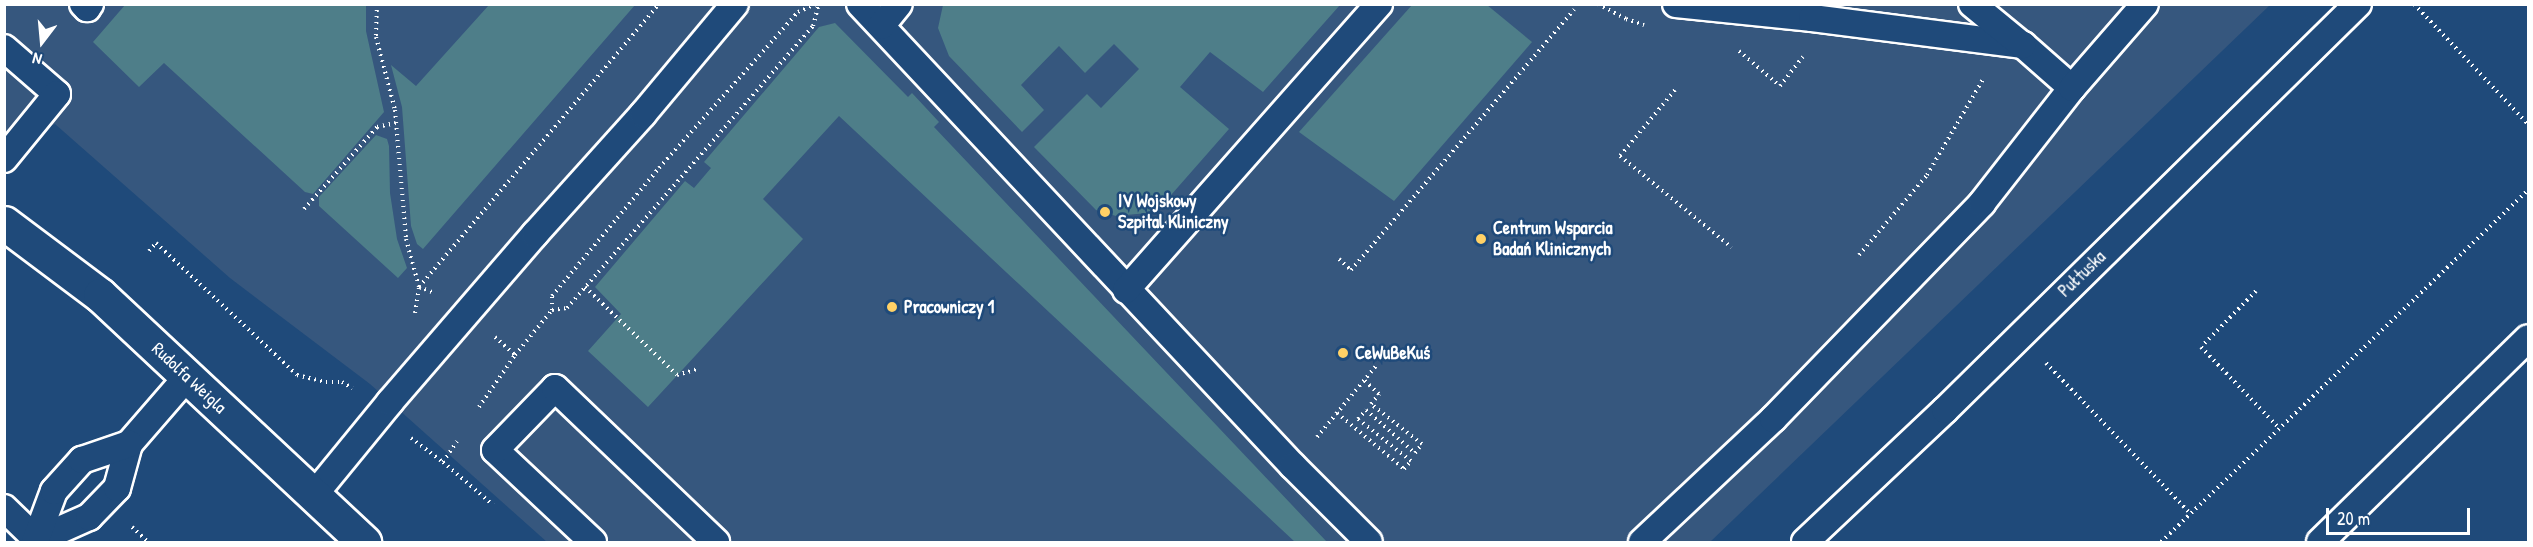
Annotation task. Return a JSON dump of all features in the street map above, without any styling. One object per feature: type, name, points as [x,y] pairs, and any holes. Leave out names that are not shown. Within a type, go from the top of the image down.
[{"type":"street","name":"Rudolfa Weigla","points":[[4,223],[100,295],[364,543]]},
{"type":"lane","points":[[83,4],[87,8],[90,4]]},
{"type":"lane","points":[[314,495],[390,402],[535,234],[643,114],[735,4]]},
{"type":"lane","points":[[860,4],[1126,290],[1369,543]]},
{"type":"lane","points":[[881,26],[899,4]]},
{"type":"lane","points":[[1126,290],[1379,4]]},
{"type":"lane","points":[[1972,4],[2072,88]]},
{"type":"lane","points":[[1642,543],[1773,419],[1982,203],[2072,88],[2145,4]]},
{"type":"lane","name":"Pułtuska","points":[[1805,543],[2358,4]]},
{"type":"lane","points":[[1684,5],[1812,18],[2023,45]]},
{"type":"lane","points":[[4,48],[57,94],[4,159]]},
{"type":"lane","points":[[2320,543],[2529,338]]},
{"type":"lane","points":[[36,541],[89,517],[117,488],[129,444],[187,377]]},
{"type":"lane","points":[[593,543],[495,450],[555,388],[716,543]]},
{"type":"lane","points":[[36,541],[54,491],[82,460],[129,444]]},
{"type":"lane","points":[[4,508],[36,541]]},
{"type":"path","points":[[377,4],[376,38],[395,110],[406,239],[418,287],[659,4]]},
{"type":"path","points":[[552,310],[567,308],[813,26],[817,4]]},
{"type":"path","points":[[474,415],[514,355],[552,310],[552,296],[659,168],[798,12],[817,4]]},
{"type":"path","points":[[2414,4],[2529,124]]},
{"type":"path","points":[[1339,259],[1352,270],[1574,10]]},
{"type":"path","points":[[1858,255],[1927,175],[1988,71]]},
{"type":"path","points":[[1675,90],[1620,156],[1731,247]]},
{"type":"path","points":[[304,209],[377,128],[396,123]]},
{"type":"path","points":[[2161,543],[2529,190]]},
{"type":"path","points":[[149,251],[156,243],[297,375],[327,382],[342,382],[353,388]]},
{"type":"path","points":[[585,287],[677,375],[698,369]]},
{"type":"path","points":[[2256,291],[2201,347],[2280,429]]},
{"type":"path","points":[[492,334],[514,355]]},
{"type":"path","points":[[2019,335],[2191,514]]},
{"type":"path","points":[[1293,466],[1376,366]]},
{"type":"path","points":[[1337,413],[1404,469],[1411,461],[1358,419],[1366,410],[1415,453],[1422,444],[1371,404],[1379,394],[1364,380]]},
{"type":"path","points":[[443,462],[462,434]]},
{"type":"path","points":[[408,435],[494,506]]},
{"type":"shaded area","name":"IV Wojskowy Szpital Kliniczny","points":[[4,5],[2270,5],[1710,542],[547,542],[370,384],[230,278],[55,124],[5,146]]},
{"type":"green space","points":[[943,4],[1340,5],[1263,92],[1210,52],[1180,87],[1229,129],[1164,203],[1147,213],[1116,216],[1096,210],[1034,147],[1087,94],[1101,108],[1139,69],[1114,44],[1085,73],[1059,46],[1021,85],[1044,110],[1022,132],[949,56],[938,28]]},
{"type":"green space","points":[[125,5],[366,5],[366,31],[384,112],[313,194],[305,192],[164,63],[139,87],[93,42]]},
{"type":"green space","points":[[489,5],[635,5],[423,249],[417,244],[411,226],[402,107],[391,65],[416,86]]},
{"type":"green space","points":[[1412,5],[1487,5],[1532,42],[1394,201],[1299,132]]},
{"type":"green space","points":[[835,23],[908,97],[912,93],[939,122],[934,127],[1327,542],[1295,542],[839,116],[763,199],[803,239],[648,407],[588,351],[621,314],[595,287],[685,181],[694,188],[711,168],[704,162],[819,27]]},
{"type":"green space","points":[[376,135],[387,139],[389,146],[390,193],[397,239],[407,268],[398,278],[319,206],[319,197]]},
{"type":"place","name":"IV Wojskowy Szpital Kliniczny","points":[[1105,212]]},
{"type":"place","name":"Centrum Wsparcia Badań Klinicznych","points":[[1481,239]]},
{"type":"place","name":"Pracowniczy 1","points":[[892,307]]},
{"type":"place","name":"CeWuBeKuś","points":[[1343,353]]}]
